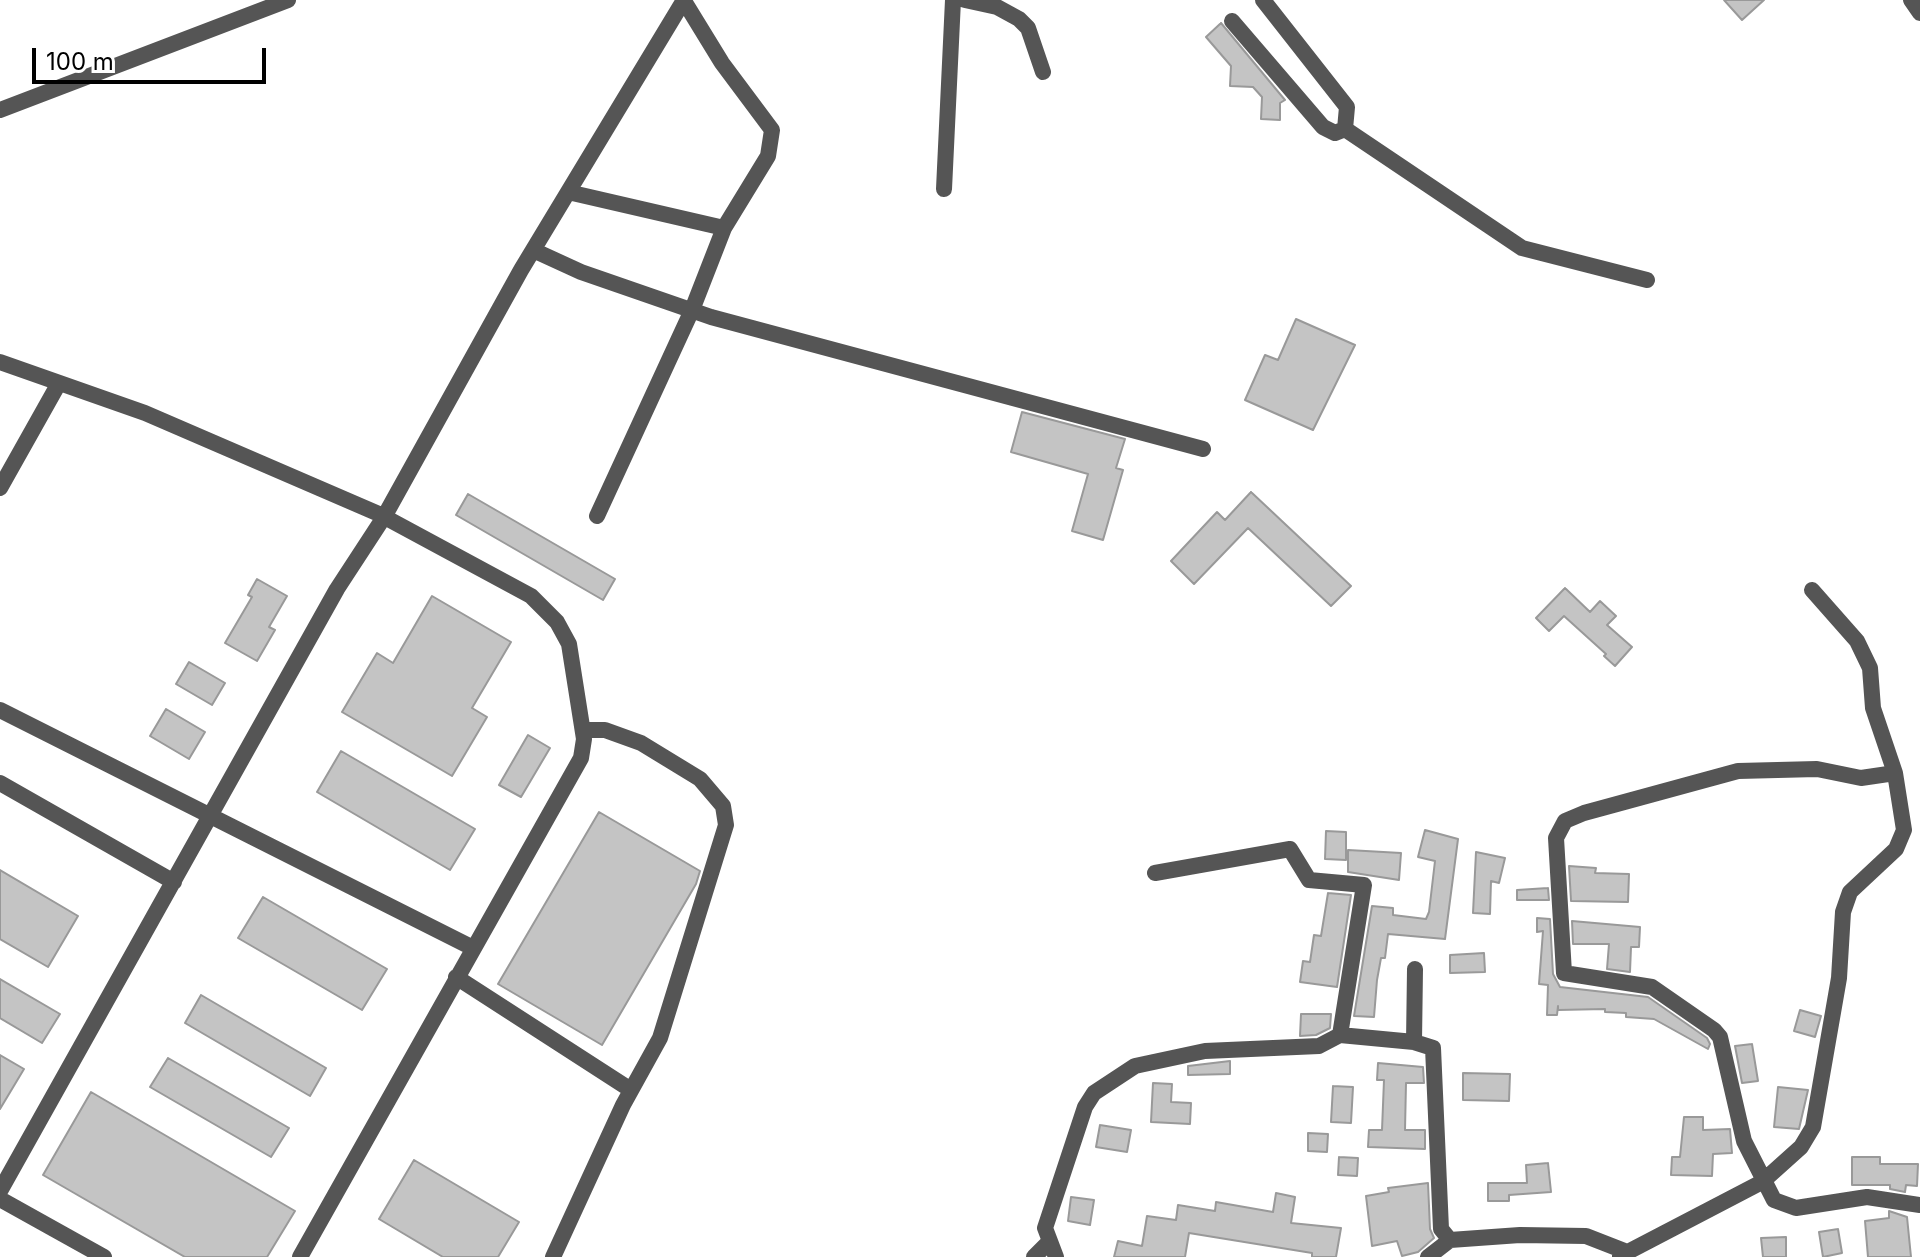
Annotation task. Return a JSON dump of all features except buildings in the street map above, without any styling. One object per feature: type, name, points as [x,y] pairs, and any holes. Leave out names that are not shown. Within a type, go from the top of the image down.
[{"type":"street","points":[[0,110],[288,0]]},
{"type":"street","points":[[0,1191],[337,589],[384,517],[533,250],[684,0],[722,63],[772,130],[773,139],[768,156],[724,228],[692,310],[597,516]]},
{"type":"street","points":[[944,189],[953,0]]},
{"type":"street","points":[[965,0],[997,7],[1019,19],[1028,28],[1043,72]]},
{"type":"street","points":[[1263,0],[1347,107],[1345,129]]},
{"type":"street","points":[[1911,0],[1920,13]]},
{"type":"street","points":[[1232,21],[1323,127],[1335,133],[1345,129]]},
{"type":"street","points":[[1345,129],[1522,248],[1647,280]]},
{"type":"street","points":[[568,192],[724,228]]},
{"type":"street","points":[[533,250],[581,272],[692,310],[1203,449]]},
{"type":"street","points":[[0,362],[145,413],[384,517],[531,596],[557,622],[569,644],[583,730],[581,758],[300,1257]]},
{"type":"street","points":[[0,488],[59,383]]},
{"type":"street","points":[[1428,1257],[1450,1240],[1520,1235],[1586,1236],[1623,1255],[1762,1182],[1801,1147],[1813,1127],[1839,978],[1843,912],[1850,892],[1896,849],[1904,830],[1895,773],[1873,708],[1870,668],[1864,654],[1812,590]]},
{"type":"street","points":[[0,710],[473,948]]},
{"type":"street","points":[[553,1257],[631,1090],[660,1038],[726,825],[723,806],[700,779],[641,743],[605,730],[583,730]]},
{"type":"street","points":[[1895,773],[1861,778],[1817,769],[1738,771],[1584,813],[1565,821],[1556,838],[1564,973],[1652,987],[1714,1030],[1720,1037],[1744,1141],[1762,1182],[1774,1200],[1796,1208],[1867,1197],[1920,1205]]},
{"type":"street","points":[[0,783],[174,882]]},
{"type":"street","points":[[1155,873],[1290,849],[1309,880],[1364,885],[1340,1035]]},
{"type":"street","points":[[1414,1042],[1415,969]]},
{"type":"street","points":[[456,977],[631,1090]]},
{"type":"street","points":[[1034,1257],[1052,1250],[1045,1228],[1085,1107],[1094,1093],[1135,1066],[1205,1051],[1319,1046],[1340,1035],[1414,1042],[1433,1048],[1441,1229],[1450,1240]]},
{"type":"street","points":[[0,1199],[104,1257]]}]
